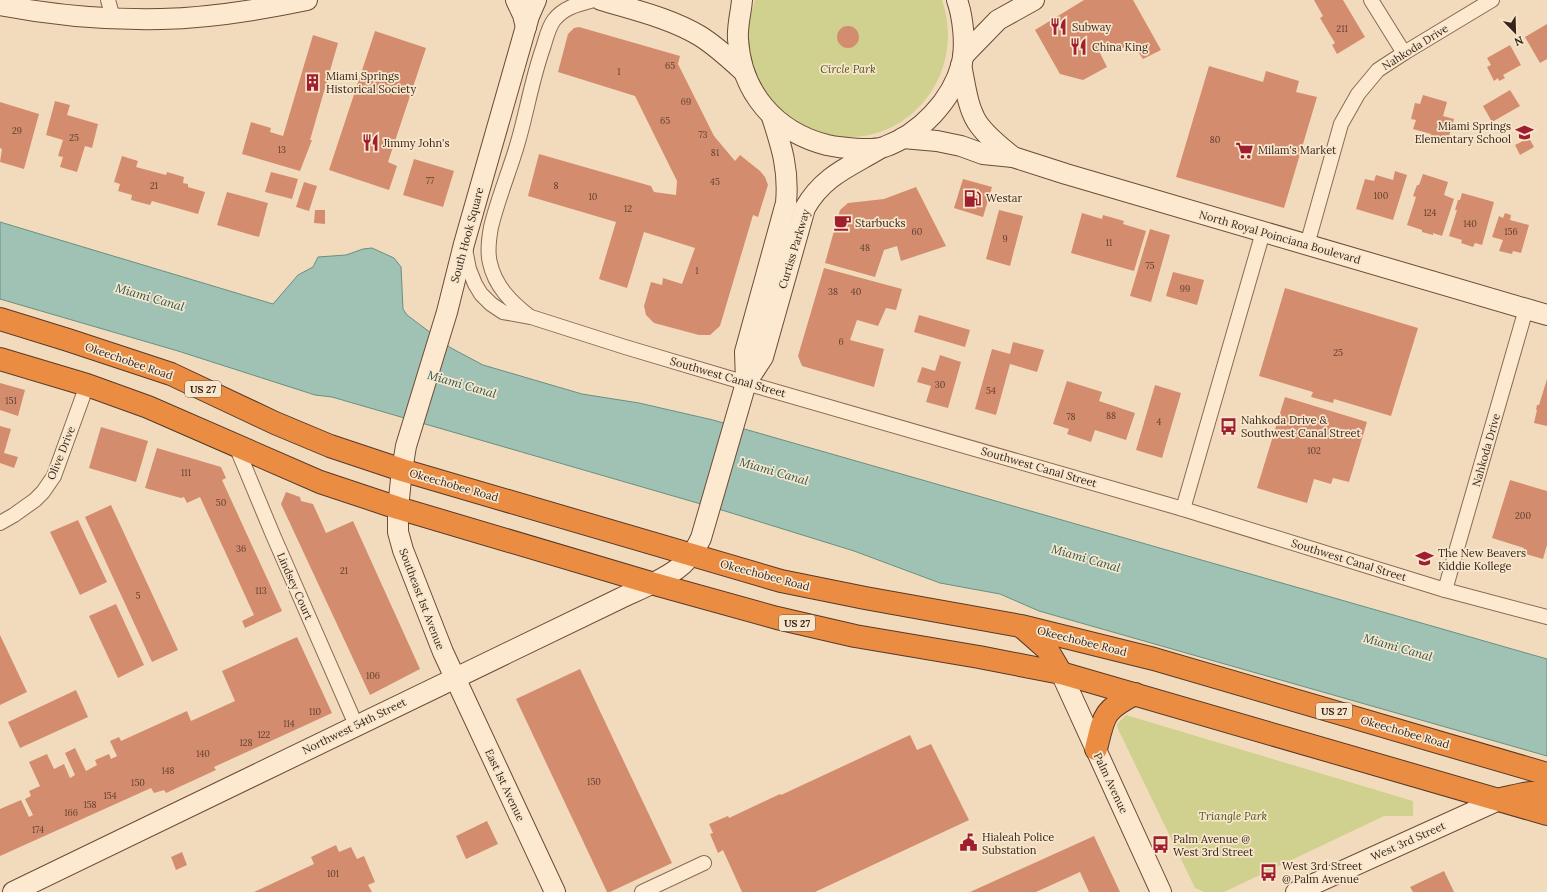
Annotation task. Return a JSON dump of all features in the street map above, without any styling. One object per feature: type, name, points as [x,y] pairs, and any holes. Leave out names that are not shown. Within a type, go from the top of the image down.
[{"type":"highway","name":"Okeechobee Road","points":[[0,320],[68,340],[171,374],[282,426],[330,446],[402,470],[781,581],[865,598],[1021,626],[1154,659],[1547,774]]},
{"type":"highway","name":"US 27","points":[[0,359],[87,385],[148,407],[317,481],[398,508],[651,583],[777,618],[855,636],[980,656],[1061,673],[1547,814]]},
{"type":"highway","points":[[1021,626],[1047,649],[1061,673]]},
{"type":"highway","points":[[1096,750],[1102,723],[1108,712],[1120,702],[1135,694]]},
{"type":"highway","points":[[1499,800],[1527,793],[1540,792],[1547,794]]},
{"type":"main road","points":[[0,5],[54,13],[111,9],[161,19],[214,15],[307,0]]},
{"type":"main road","points":[[516,0],[523,15],[526,27]]},
{"type":"main road","name":"South Hook Square","points":[[402,470],[412,425],[447,312],[464,244],[526,27],[536,0]]},
{"type":"main road","points":[[601,0],[646,13],[681,26],[712,44],[743,71]]},
{"type":"main road","points":[[742,0],[738,38],[743,71],[754,95],[772,117],[802,136],[815,142],[836,147],[857,149],[882,147],[903,138],[920,126],[940,106],[952,86],[962,60],[998,20],[1034,0]]},
{"type":"main road","points":[[957,0],[962,17],[962,60]]},
{"type":"main road","name":"North Royal Poinciana Boulevard","points":[[962,60],[967,92],[976,121],[990,137],[1014,157]]},
{"type":"main road","name":"Curtiss Parkway","points":[[746,383],[745,352],[786,203],[788,186],[784,157],[772,117]]},
{"type":"main road","name":"North Royal Poinciana Boulevard","points":[[903,138],[937,141],[960,146],[984,154],[1014,157],[1306,245],[1547,315]]},
{"type":"main road","name":"Curtiss Parkway","points":[[692,555],[701,538],[746,383],[763,357],[805,208],[818,188],[833,176],[882,147]]},
{"type":"main road","name":"Southeast 1st Avenue","points":[[402,470],[398,508],[398,532],[403,550],[443,652],[455,677]]},
{"type":"main road","name":"Northwest 54th Street","points":[[13,892],[651,583],[675,570],[685,563],[692,555]]},
{"type":"main road","name":"Palm Avenue","points":[[1061,673],[1161,892]]},
{"type":"main road","name":"East 1st Avenue","points":[[455,677],[555,892]]},
{"type":"main road","name":"West 3rd Street","points":[[1296,892],[1499,800]]},
{"type":"street","name":"South Hook Square","points":[[490,263],[489,247],[491,227],[523,120],[538,62],[549,30],[553,21],[560,13],[569,8],[594,0]]},
{"type":"street","points":[[1371,0],[1404,53]]},
{"type":"street","name":"Nahkoda Drive","points":[[1306,245],[1341,124],[1358,94],[1378,70],[1492,0]]},
{"type":"street","points":[[502,112],[523,120]]},
{"type":"street","points":[[1183,509],[1263,232]]},
{"type":"street","name":"Southwest Canal Street","points":[[464,244],[469,269],[475,284],[491,304],[503,312],[531,317],[746,383],[1183,509],[1445,590],[1547,617]]},
{"type":"street","name":"Southwest Canal Street","points":[[490,263],[495,278],[511,302],[531,317]]},
{"type":"street","name":"Nahkoda Drive","points":[[1445,590],[1526,309]]},
{"type":"street","name":"Olive Drive","points":[[0,523],[35,500],[54,476],[87,385]]},
{"type":"street","name":"Lindsey Court","points":[[236,446],[356,725]]},
{"type":"street","points":[[642,892],[704,863]]},
{"type":"green space","name":"Circle Park","points":[[755,0],[942,0],[948,31],[945,61],[934,88],[916,110],[893,126],[866,136],[837,136],[806,127],[779,110],[764,92],[755,74],[748,43],[748,32]]},
{"type":"green space","name":"Triangle Park","points":[[1126,715],[1413,801],[1413,816],[1384,816],[1224,892],[1204,892],[1195,888],[1118,729],[1117,724]]},
{"type":"water","name":"Miami Canal","points":[[0,222],[273,304],[298,275],[313,267],[318,257],[346,255],[363,249],[372,248],[394,258],[401,267],[403,309],[407,315],[451,348],[483,365],[582,394],[639,403],[713,420],[1547,659],[1547,756],[1039,611],[1000,594],[940,583],[854,551],[725,511],[332,397],[315,395],[178,351],[0,299]]},
{"type":"building","points":[[1084,0],[1133,0],[1161,50],[1143,59],[1132,43],[1115,52],[1110,44],[1099,51],[1107,67],[1083,80],[1060,74],[1035,30]]},
{"type":"building","points":[[1314,0],[1343,0],[1365,37],[1337,54],[1332,45],[1335,43],[1320,18],[1323,16]]},
{"type":"building","points":[[1547,24],[1547,59],[1540,63],[1525,37]]},
{"type":"building","points":[[848,26],[856,29],[859,37],[856,45],[848,48],[840,45],[837,37],[840,29]]},
{"type":"building","points":[[579,27],[680,56],[678,64],[714,136],[735,161],[740,155],[760,171],[765,177],[768,185],[758,217],[753,215],[720,326],[710,335],[699,335],[654,323],[646,315],[644,306],[651,282],[662,285],[663,278],[682,284],[695,248],[644,232],[627,288],[599,279],[616,222],[528,196],[539,154],[651,186],[654,192],[676,195],[677,181],[635,96],[558,72],[568,34],[574,28]]},
{"type":"building","points":[[375,31],[426,48],[388,162],[397,166],[389,190],[329,170]]},
{"type":"building","name":"Miami Springs Historical Society","points":[[313,35],[338,43],[310,140],[312,140],[300,171],[242,154],[251,122],[271,128],[270,132],[283,136]]},
{"type":"building","points":[[1510,45],[1521,65],[1503,75],[1505,78],[1499,81],[1498,78],[1494,81],[1487,67],[1491,65],[1487,58]]},
{"type":"building","points":[[1209,66],[1263,82],[1266,71],[1299,81],[1296,92],[1317,97],[1284,208],[1176,177]]},
{"type":"building","points":[[1510,90],[1520,106],[1492,122],[1483,106]]},
{"type":"building","points":[[1423,95],[1447,102],[1443,116],[1454,119],[1448,140],[1437,136],[1436,139],[1430,137],[1431,134],[1413,129],[1416,120],[1411,119],[1415,103],[1420,104]]},
{"type":"building","points":[[55,101],[70,105],[67,115],[98,124],[92,148],[85,146],[77,172],[60,167],[63,157],[58,156],[63,140],[46,135]]},
{"type":"building","points":[[0,102],[39,114],[24,169],[0,162],[2,149],[0,148]]},
{"type":"building","points":[[1529,138],[1534,147],[1520,155],[1515,145]]},
{"type":"building","points":[[122,156],[138,161],[136,167],[166,175],[167,172],[184,177],[183,183],[188,184],[188,187],[205,192],[198,214],[152,201],[150,205],[131,200],[132,195],[118,191],[120,184],[114,182]]},
{"type":"building","points":[[414,159],[454,171],[443,207],[403,195]]},
{"type":"building","points":[[1395,171],[1407,175],[1393,220],[1356,209],[1365,179],[1374,181],[1376,175],[1393,180]]},
{"type":"building","points":[[271,172],[298,179],[292,199],[265,192]]},
{"type":"building","points":[[1423,174],[1448,182],[1444,195],[1454,199],[1442,236],[1422,232],[1422,230],[1407,225],[1416,197],[1413,196]]},
{"type":"building","name":"Westar","points":[[963,179],[992,187],[983,217],[954,208]]},
{"type":"building","points":[[304,182],[317,186],[309,211],[296,207]]},
{"type":"building","points":[[916,187],[946,246],[901,261],[897,246],[884,250],[875,277],[825,263],[840,210],[848,203],[884,199]]},
{"type":"building","points":[[227,192],[268,203],[259,237],[217,225]]},
{"type":"building","points":[[1462,193],[1494,202],[1482,245],[1475,243],[1473,247],[1461,243],[1462,240],[1449,236],[1457,210],[1455,210],[1458,200],[1460,200]]},
{"type":"building","points":[[315,210],[325,210],[325,224],[314,223]]},
{"type":"building","points":[[999,210],[1023,216],[1010,266],[986,259]]},
{"type":"building","points":[[1082,213],[1102,219],[1103,215],[1124,221],[1123,224],[1146,231],[1134,271],[1071,253]]},
{"type":"building","points":[[1505,213],[1511,215],[1510,220],[1529,225],[1521,253],[1513,251],[1512,254],[1499,251],[1503,240],[1492,237],[1499,216],[1503,218]]},
{"type":"building","points":[[1150,229],[1170,235],[1151,302],[1130,296]]},
{"type":"building","points":[[824,268],[902,289],[896,310],[886,308],[878,326],[857,320],[850,340],[884,349],[874,387],[802,366],[798,356]]},
{"type":"building","points":[[1173,272],[1204,280],[1197,305],[1166,296]]},
{"type":"building","points":[[1285,288],[1418,328],[1391,416],[1334,399],[1333,403],[1311,397],[1313,392],[1259,376]]},
{"type":"building","points":[[919,315],[970,330],[965,347],[914,332]]},
{"type":"building","points":[[1013,342],[1044,350],[1037,372],[1010,364],[996,415],[975,409],[992,349],[1010,354]]},
{"type":"building","points":[[940,355],[961,362],[948,408],[926,402],[931,386],[917,382],[922,367],[935,371]]},
{"type":"building","points":[[1547,379],[1547,426],[1534,423],[1537,405],[1539,405]]},
{"type":"building","points":[[1067,381],[1102,392],[1099,401],[1135,413],[1126,440],[1095,430],[1091,442],[1067,434],[1069,429],[1053,424]]},
{"type":"building","points":[[0,383],[25,390],[18,416],[0,410]]},
{"type":"building","points":[[1155,385],[1181,393],[1162,458],[1136,450]]},
{"type":"building","points":[[1285,397],[1367,422],[1349,482],[1333,478],[1331,484],[1314,479],[1307,503],[1257,488]]},
{"type":"building","points":[[0,426],[11,429],[4,453],[18,457],[14,468],[0,463]]},
{"type":"building","points":[[101,427],[148,441],[136,482],[89,468]]},
{"type":"building","points":[[157,448],[221,467],[226,478],[222,480],[282,611],[245,628],[242,621],[254,615],[200,497],[187,503],[184,497],[181,498],[145,488]]},
{"type":"building","points":[[1510,480],[1547,491],[1547,545],[1543,559],[1522,553],[1524,548],[1492,538]]},
{"type":"building","points":[[286,492],[300,497],[301,501],[313,504],[326,533],[353,521],[420,669],[370,695],[281,504]]},
{"type":"building","points":[[111,505],[178,650],[152,662],[85,517]]},
{"type":"building","points":[[78,520],[107,582],[80,595],[50,532]]},
{"type":"building","points":[[116,604],[144,665],[118,678],[89,616]]},
{"type":"building","points":[[0,635],[27,692],[0,705]]},
{"type":"building","points":[[297,637],[332,713],[214,767],[216,770],[166,793],[164,790],[154,793],[151,788],[0,856],[0,809],[21,800],[29,817],[33,815],[25,799],[31,796],[29,791],[40,786],[29,762],[47,754],[54,769],[64,764],[70,778],[75,775],[65,753],[75,748],[86,771],[97,765],[95,760],[109,754],[111,759],[117,756],[110,741],[119,737],[121,741],[187,711],[191,721],[235,701],[222,671]]},
{"type":"building","points":[[580,669],[672,863],[610,892],[607,892],[516,699]]},
{"type":"building","points":[[76,690],[88,717],[20,748],[8,722]]},
{"type":"building","points":[[910,735],[917,750],[931,744],[969,820],[815,892],[742,892],[723,850],[718,853],[710,834],[713,833],[709,824],[728,816],[729,818],[780,794],[781,795]]},
{"type":"building","points":[[487,821],[498,844],[466,859],[456,836]]},
{"type":"building","points":[[1094,836],[1120,892],[1089,892],[1080,872],[1036,892],[970,892]]},
{"type":"building","points":[[336,845],[339,852],[351,847],[357,859],[364,856],[375,882],[368,885],[372,892],[254,892],[314,864],[311,857]]},
{"type":"building","points":[[182,852],[187,865],[176,870],[171,857]]},
{"type":"building","points":[[1444,871],[1454,892],[1413,892],[1410,887]]},
{"type":"place","name":"Subway","points":[[1059,27]]},
{"type":"place","name":"China King","points":[[1079,47]]},
{"type":"place","name":"Miami Springs Historical Society","points":[[313,82]]},
{"type":"place","name":"Miami Springs Elementary School","points":[[1524,132]]},
{"type":"place","name":"Jimmy John's","points":[[370,143]]},
{"type":"place","name":"Milam's Market","points":[[1245,150]]},
{"type":"place","name":"Westar","points":[[973,198]]},
{"type":"place","name":"Starbucks","points":[[842,223]]},
{"type":"place","name":"Nahkoda Drive & Southwest Canal Street","points":[[1228,426]]},
{"type":"place","name":"The New Beavers Kiddie Kollege","points":[[1425,559]]},
{"type":"place","name":"Hialeah Police Substation","points":[[969,843]]},
{"type":"place","name":"Palm Avenue @ West 3rd Street","points":[[1160,845]]},
{"type":"place","name":"West 3rd Street @ Palm Avenue","points":[[1269,872]]}]
